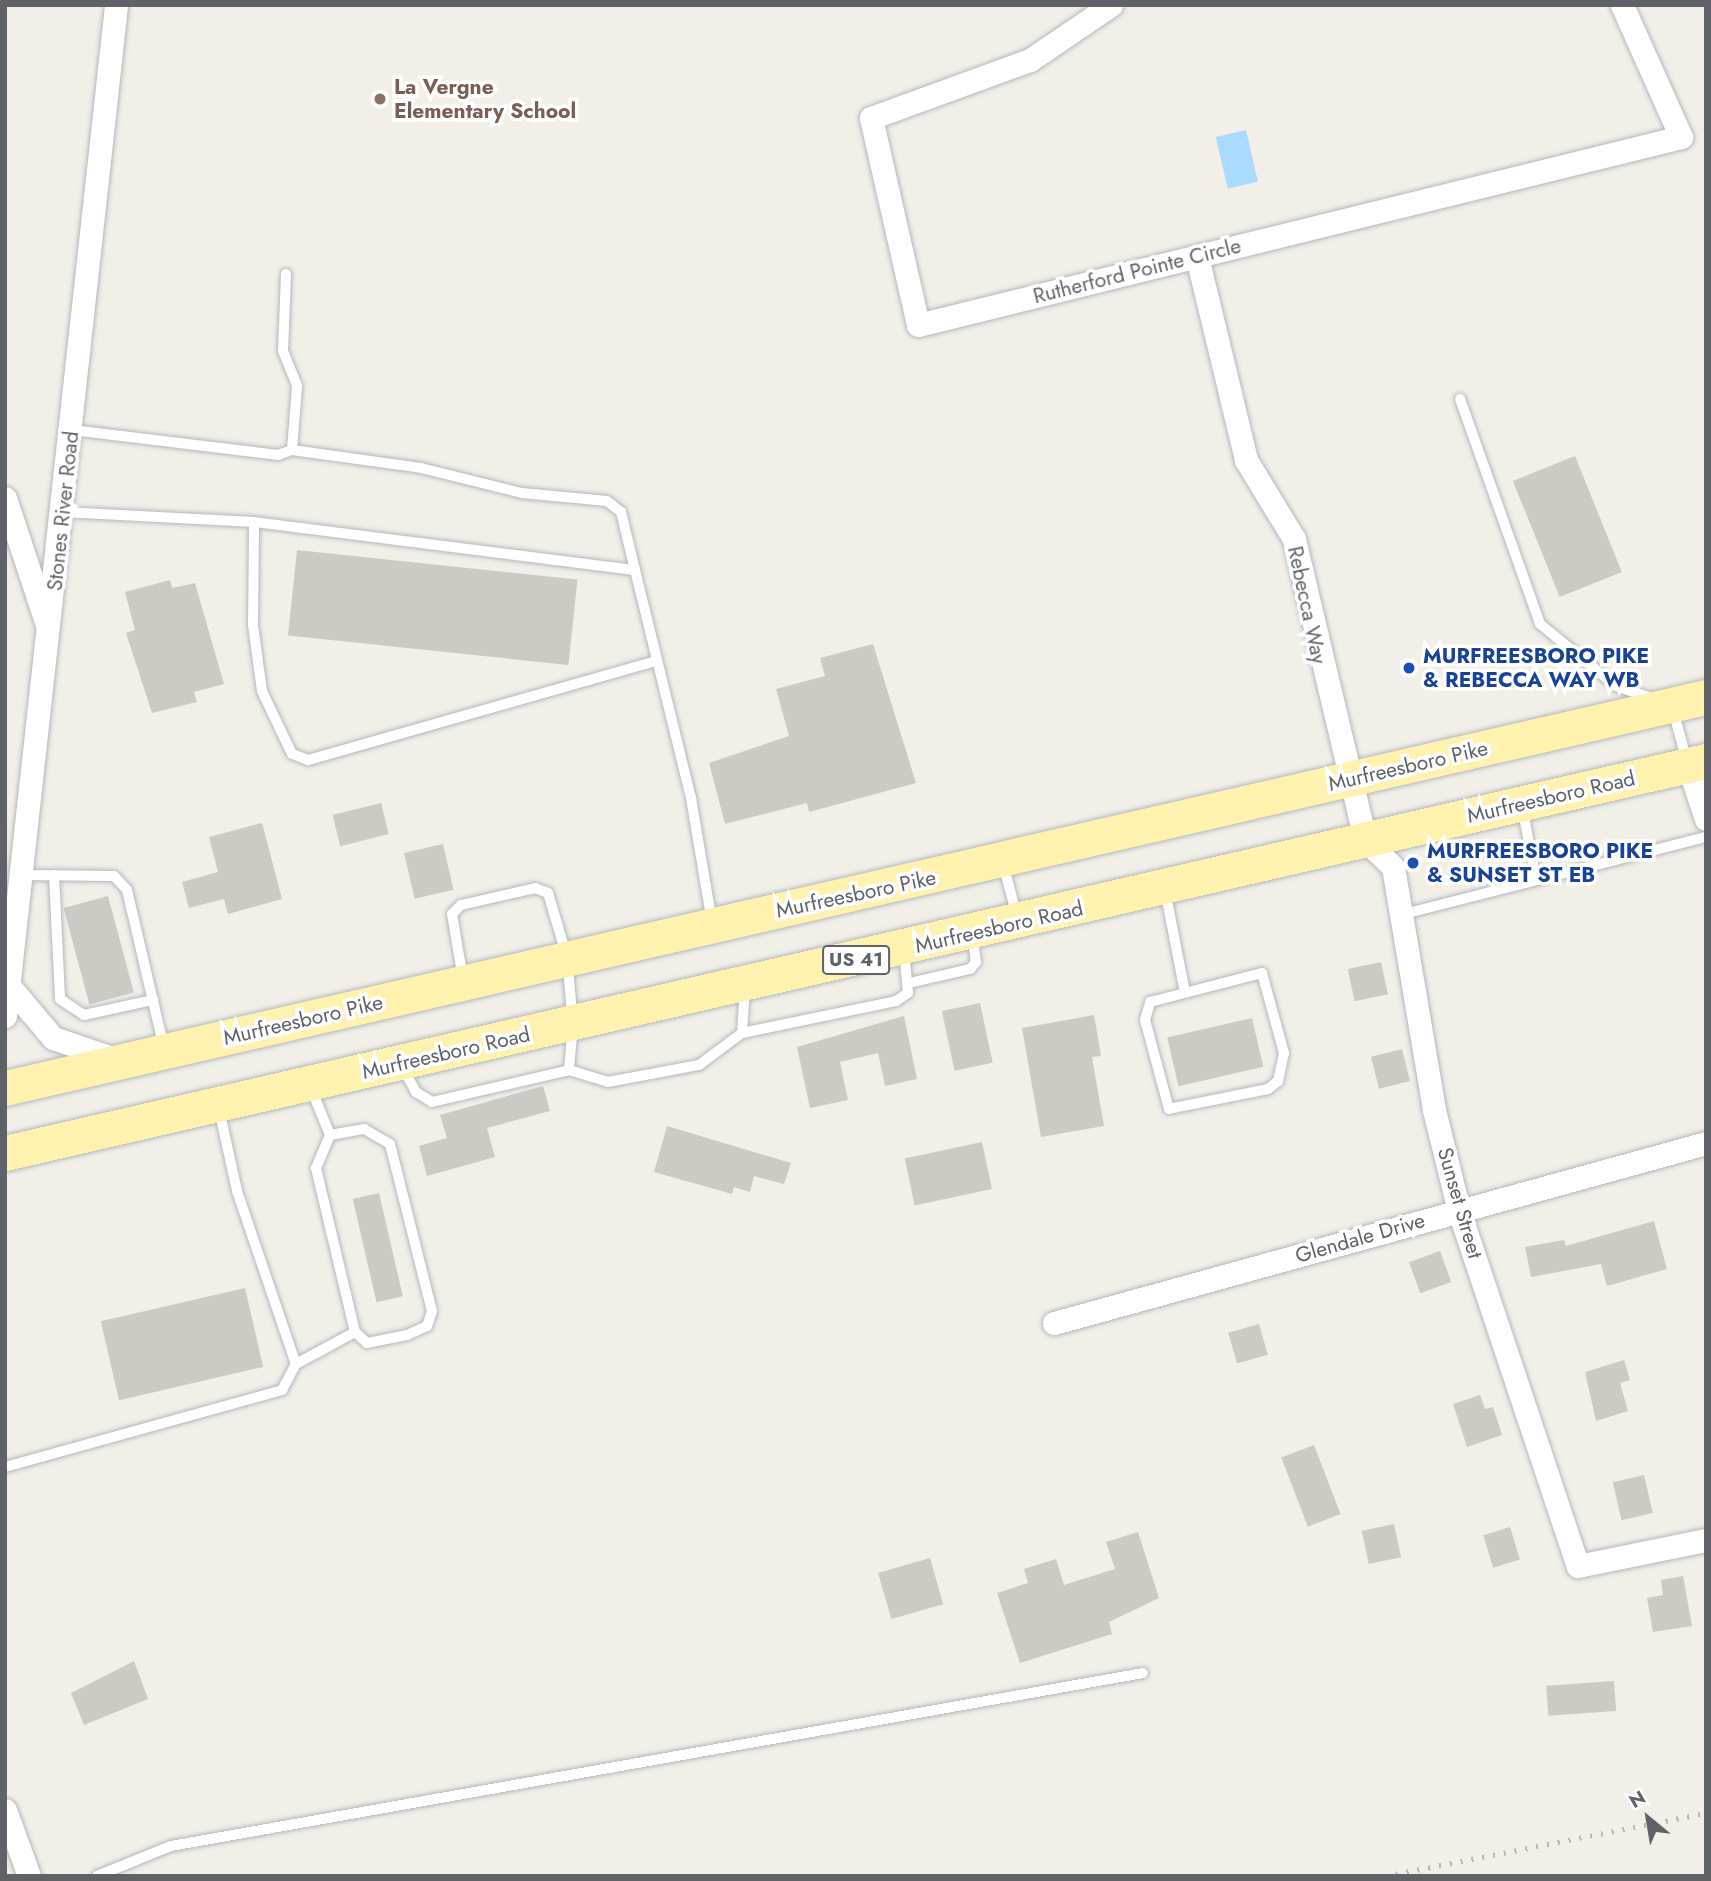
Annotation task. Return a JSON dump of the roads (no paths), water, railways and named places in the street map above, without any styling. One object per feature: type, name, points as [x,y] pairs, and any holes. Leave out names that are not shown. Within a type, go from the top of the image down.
[{"type":"main road","name":"Murfreesboro Pike","points":[[5,1088],[165,1053],[566,957],[1003,862],[1706,697]]},
{"type":"main road","name":"Murfreesboro Road","points":[[5,1153],[904,949],[1697,763]]},
{"type":"street","name":"Stones River Road","points":[[5,1016],[17,865],[50,635],[116,5]]},
{"type":"street","name":"Rutherford Pointe Circle","points":[[1111,5],[1030,60],[871,118],[918,326],[1681,137],[1622,5]]},
{"type":"street","name":"Rebecca Way","points":[[1196,257],[1247,460],[1294,539],[1365,840]]},
{"type":"street","points":[[5,498],[50,635]]},
{"type":"street","points":[[1697,763],[1706,819]]},
{"type":"street","name":"Sunset Street","points":[[1365,840],[1393,867],[1400,915],[1459,1211],[1578,1566],[1706,1540]]},
{"type":"street","points":[[9,986],[53,1038],[125,1062]]},
{"type":"street","name":"Glendale Drive","points":[[1054,1323],[1706,1143]]},
{"type":"street","points":[[5,1810],[29,1876]]},
{"type":"lane","points":[[286,274],[283,351],[297,386],[292,450]]},
{"type":"lane","points":[[1460,400],[1548,637],[1582,654],[1616,686],[1671,705],[1697,763]]},
{"type":"lane","points":[[72,430],[278,455],[292,450],[421,468],[522,493],[607,501],[621,512],[691,797],[713,925]]},
{"type":"lane","points":[[63,512],[254,522],[635,570]]},
{"type":"lane","points":[[254,522],[253,625],[262,691],[292,754],[308,760],[505,699],[656,661]]},
{"type":"lane","points":[[1522,803],[1536,880]]},
{"type":"lane","points":[[1400,915],[1706,836]]},
{"type":"lane","points":[[1003,862],[1019,922]]},
{"type":"lane","points":[[17,865],[54,875],[114,876],[127,890],[165,1053]]},
{"type":"lane","points":[[54,875],[60,999],[84,1015],[153,1000]]},
{"type":"lane","points":[[463,981],[452,914],[461,905],[535,888],[548,893],[566,957],[573,1024],[569,1070]]},
{"type":"lane","points":[[1165,888],[1184,988]]},
{"type":"lane","points":[[400,1063],[416,1092],[432,1102],[569,1070],[608,1082],[699,1065],[742,1033],[896,1001],[909,983],[970,969],[976,962],[972,933]]},
{"type":"lane","points":[[904,949],[909,983]]},
{"type":"lane","points":[[1262,973],[1285,1067],[1268,1089],[1169,1109],[1146,1020],[1150,1002],[1184,988],[1262,973]]},
{"type":"lane","points":[[742,1033],[745,985]]},
{"type":"lane","points":[[309,1084],[330,1135],[316,1168],[355,1332],[367,1343],[407,1335],[427,1326],[432,1311],[390,1144],[364,1129],[330,1135]]},
{"type":"lane","points":[[219,1105],[237,1191],[296,1364]]},
{"type":"lane","points":[[5,1466],[282,1390],[296,1364],[355,1332]]},
{"type":"lane","points":[[97,1876],[172,1846],[1143,1673]]},
{"type":"water","points":[[1246,130],[1258,182],[1228,189],[1216,137]]},
{"type":"railway","points":[[1385,1876],[1706,1813]]},
{"type":"place","name":"La Vergne Elementary School","points":[[380,99]]},
{"type":"place","name":"MURFREESBORO PIKE & REBECCA WAY WB","points":[[1409,668]]},
{"type":"place","name":"MURFREESBORO PIKE & SUNSET ST EB","points":[[1413,863]]}]
